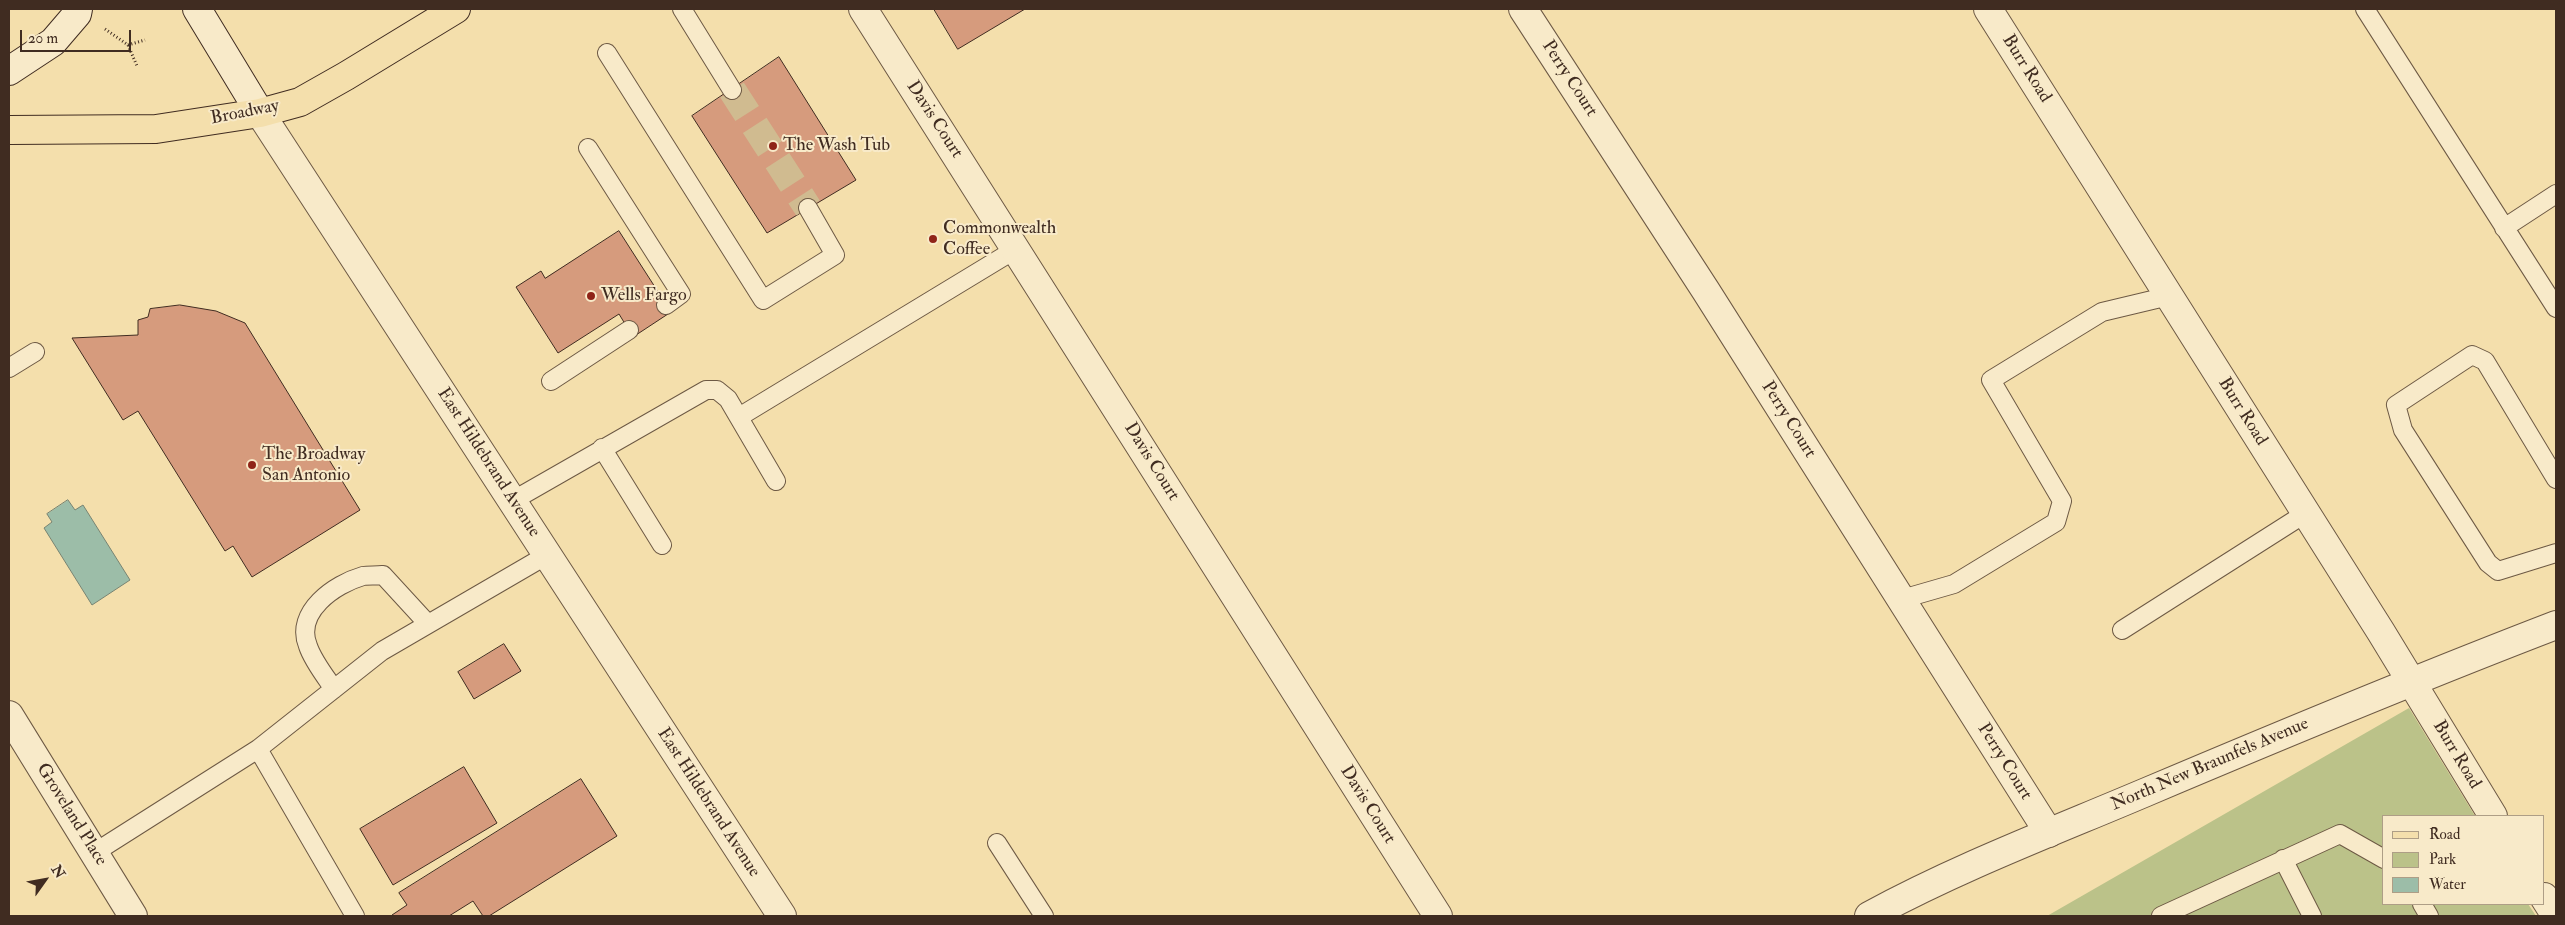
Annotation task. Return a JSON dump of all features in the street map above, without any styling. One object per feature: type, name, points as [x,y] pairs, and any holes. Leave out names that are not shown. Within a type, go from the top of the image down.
[{"type":"main road","name":"Broadway","points":[[9,130],[156,129],[260,113],[300,102],[456,9]]},
{"type":"street","points":[[9,71],[53,42],[77,14],[78,9]]},
{"type":"street","name":"East Hildebrand Avenue","points":[[196,9],[260,113],[779,916]]},
{"type":"street","name":"Davis Court","points":[[863,9],[1438,916]]},
{"type":"street","name":"Perry Court","points":[[1523,9],[2049,833]]},
{"type":"street","name":"Burr Road","points":[[1988,9],[2411,680],[2492,815]]},
{"type":"street","name":"North New Braunfels Avenue","points":[[1869,916],[1894,902],[2049,833],[2411,680],[2556,624]]},
{"type":"street","name":"Groveland Place","points":[[9,714],[133,916]]},
{"type":"street","points":[[2545,899],[2556,916]]},
{"type":"lane","points":[[682,9],[732,90]]},
{"type":"lane","points":[[2365,9],[2556,308]]},
{"type":"lane","points":[[607,53],[763,300],[835,255],[808,208]]},
{"type":"lane","points":[[588,148],[681,294],[666,305]]},
{"type":"lane","points":[[2504,228],[2556,194]]},
{"type":"lane","points":[[739,416],[1016,249]]},
{"type":"lane","points":[[1902,600],[1954,584],[2056,522],[2062,501],[1991,380],[2102,312],[2169,296]]},
{"type":"lane","points":[[551,381],[629,330]]},
{"type":"lane","points":[[9,368],[35,352]]},
{"type":"lane","points":[[2556,479],[2485,361],[2472,355],[2396,405],[2403,430],[2488,563],[2498,571],[2556,553]]},
{"type":"lane","points":[[512,501],[706,390],[717,390],[728,399],[776,482]]},
{"type":"lane","points":[[602,448],[662,545]]},
{"type":"lane","points":[[2122,630],[2306,513]]},
{"type":"lane","points":[[94,853],[258,749],[382,651],[547,555]]},
{"type":"lane","points":[[334,689],[307,646],[306,624],[319,600],[343,585],[364,576],[382,575],[428,624]]},
{"type":"lane","points":[[258,749],[355,916]]},
{"type":"lane","points":[[2162,916],[2340,834],[2382,858]]},
{"type":"lane","points":[[997,843],[1044,916]]},
{"type":"lane","points":[[2283,859],[2312,916]]},
{"type":"lane","points":[[2423,905],[2429,916]]},
{"type":"path","points":[[100,27],[128,45],[137,66]]},
{"type":"path","points":[[128,45],[145,40]]},
{"type":"green space","points":[[2409,708],[2474,815],[2382,815],[2382,905],[2529,905],[2536,916],[2047,916]]},
{"type":"water","points":[[68,500],[75,510],[83,505],[130,580],[92,605],[44,528],[52,522],[47,514]]},
{"type":"building","points":[[934,9],[1025,9],[958,49]]},
{"type":"building","name":"The Wash Tub","points":[[779,57],[856,180],[767,233],[692,116]]},
{"type":"building","name":"Wells Fargo","points":[[619,231],[671,312],[633,337],[619,314],[558,353],[516,287],[541,271],[545,278]]},
{"type":"building","name":"The Broadway San Antonio","points":[[180,305],[216,311],[245,323],[360,510],[252,577],[233,546],[225,551],[138,411],[123,420],[72,338],[138,335],[138,320],[148,317],[150,309]]},
{"type":"building","points":[[504,644],[521,671],[474,699],[458,672]]},
{"type":"building","points":[[464,767],[497,823],[393,885],[360,829]]},
{"type":"building","points":[[581,779],[617,836],[489,916],[483,916],[473,901],[449,916],[392,915],[407,905],[399,893]]},
{"type":"tunnel","points":[[732,90],[808,208]]},
{"type":"place","name":"The Wash Tub","points":[[773,146]]},
{"type":"place","name":"Commonwealth Coffee","points":[[933,239]]},
{"type":"place","name":"Wells Fargo","points":[[591,296]]},
{"type":"place","name":"The Broadway San Antonio","points":[[252,465]]}]
